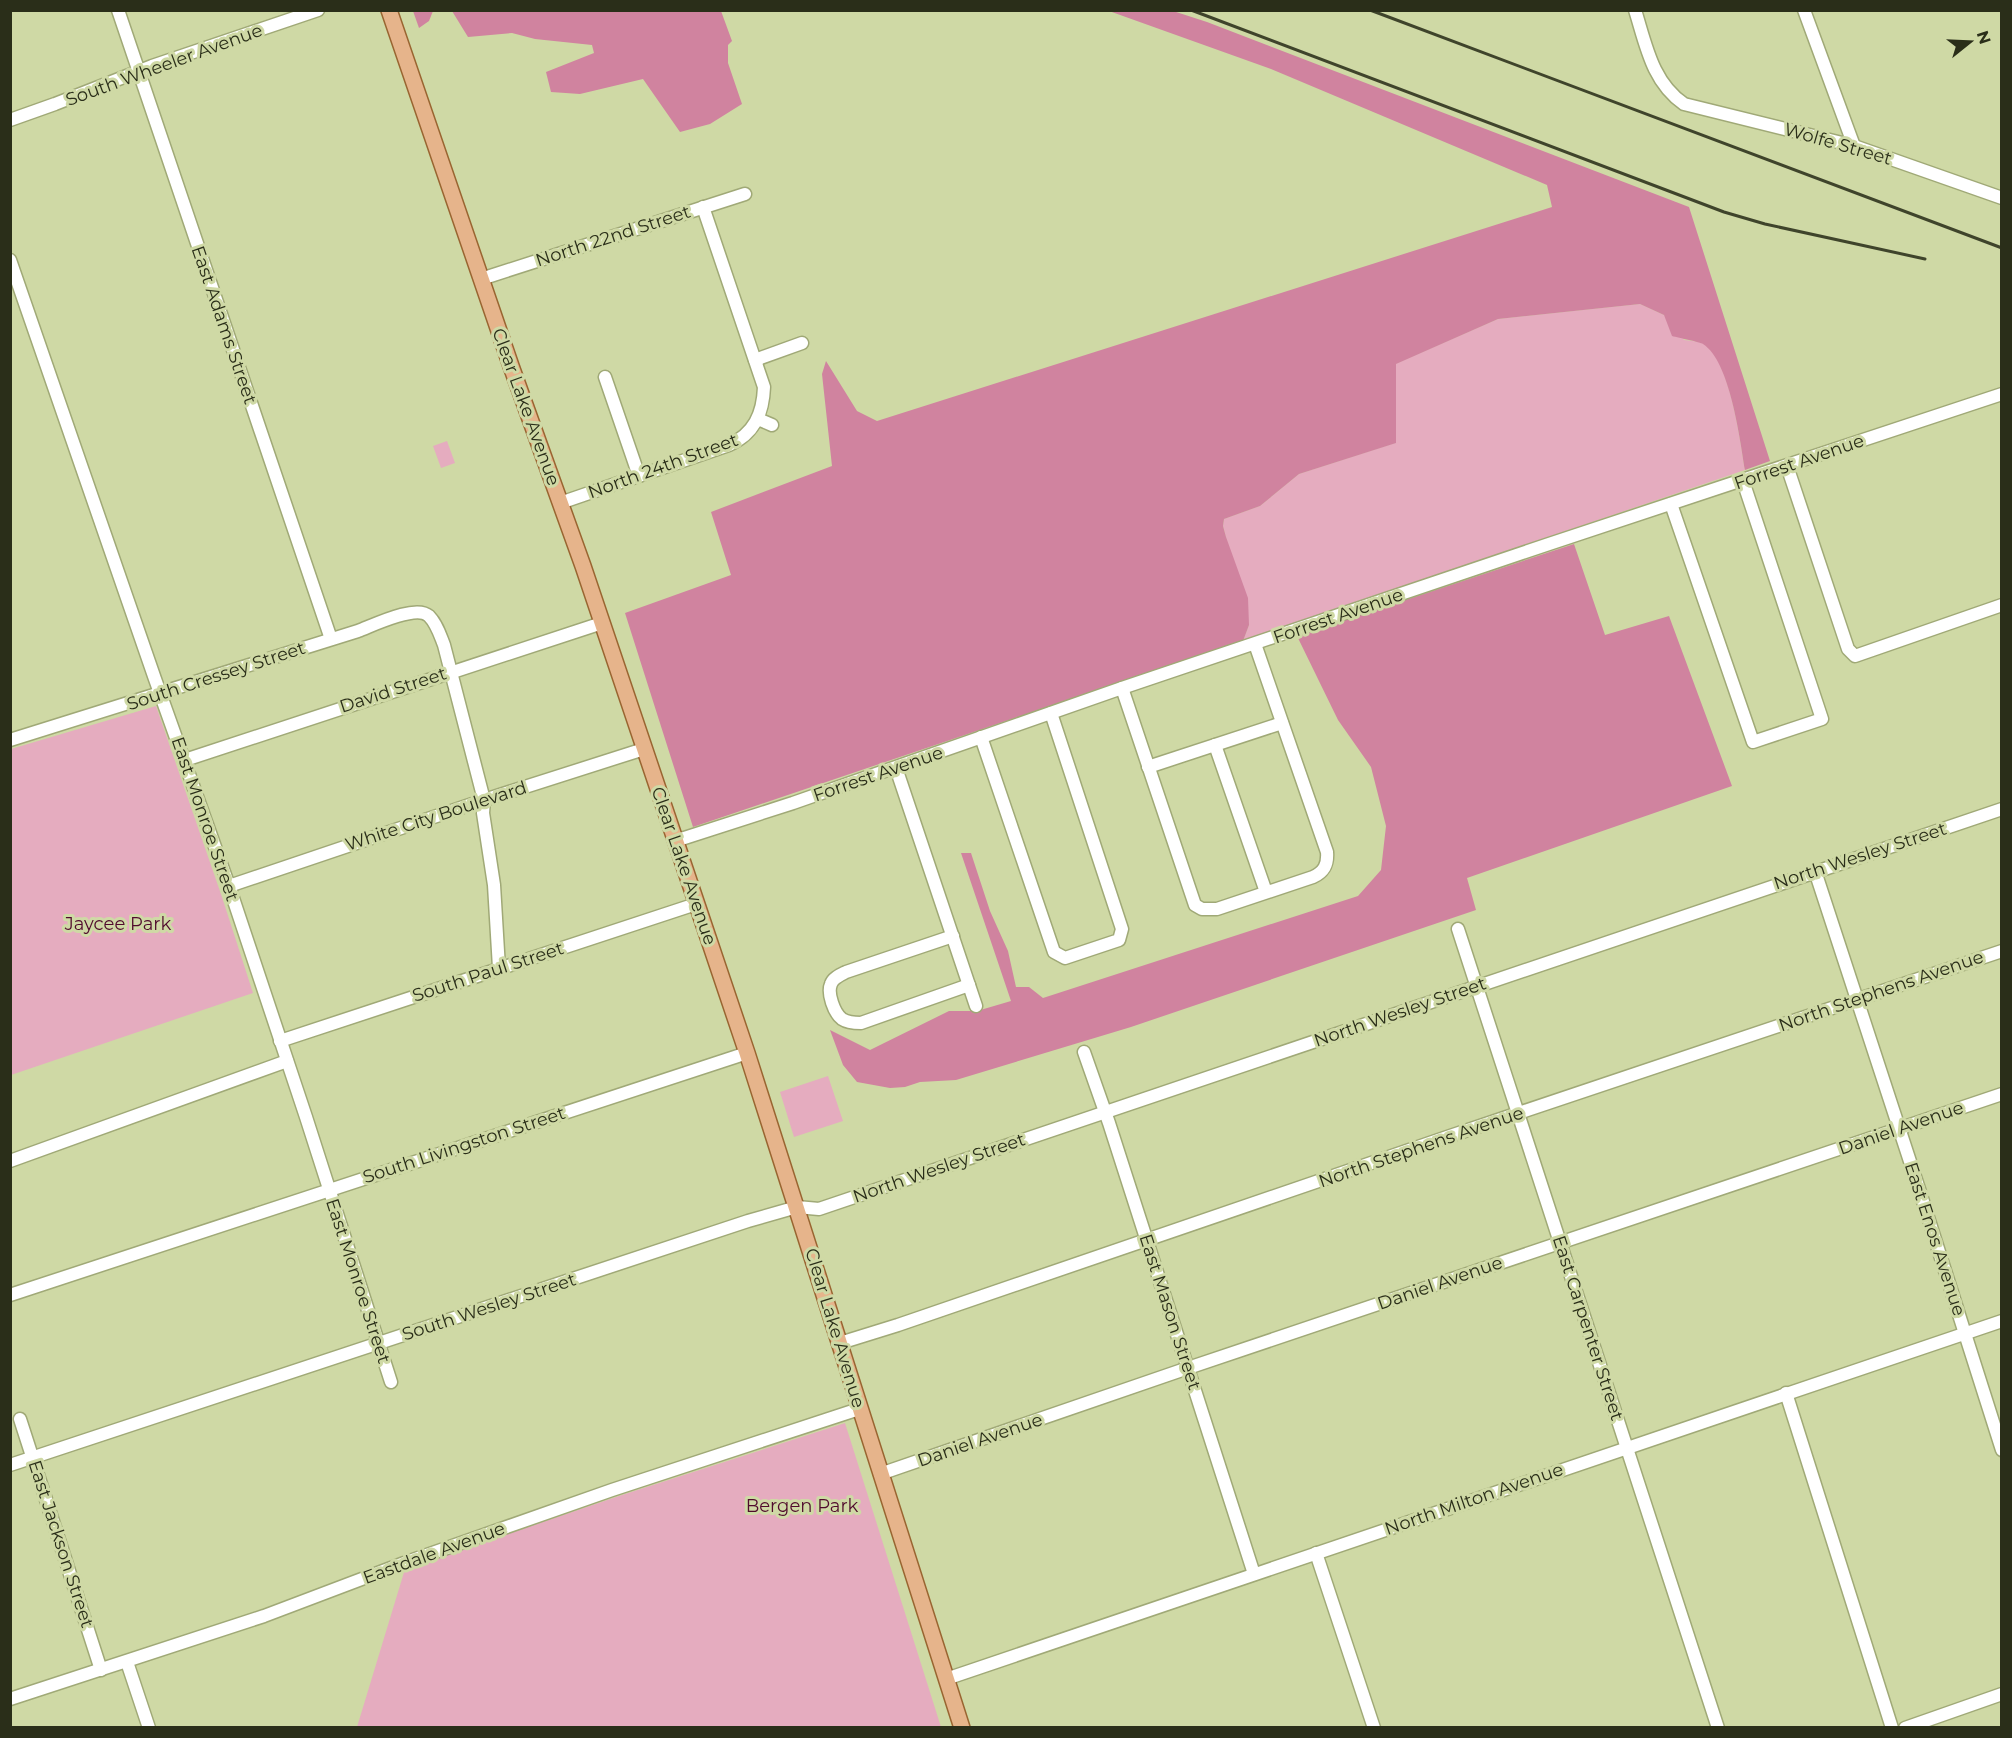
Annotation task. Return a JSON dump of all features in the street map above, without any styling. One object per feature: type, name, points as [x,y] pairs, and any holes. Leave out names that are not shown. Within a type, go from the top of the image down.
[{"type":"main road","name":"Clear Lake Avenue","points":[[389,10],[602,622],[747,1053],[962,1728]]},
{"type":"street","name":"East Adams Street","points":[[118,10],[331,639]]},
{"type":"street","name":"South Wheeler Avenue","points":[[10,120],[138,72],[318,10]]},
{"type":"street","name":"Wolfe Street","points":[[1635,10],[1659,79],[1673,96],[1684,104],[1854,146],[2001,198]]},
{"type":"street","points":[[1804,10],[1854,146]]},
{"type":"street","name":"North 22nd Street","points":[[481,279],[746,194]]},
{"type":"street","points":[[703,207],[764,387],[762,409],[758,419],[772,425]]},
{"type":"street","name":"East Monroe Street","points":[[10,260],[229,886],[392,1382]]},
{"type":"street","points":[[755,360],[802,343]]},
{"type":"street","points":[[605,377],[639,476]]},
{"type":"street","name":"Forrest Avenue","points":[[675,841],[896,768],[1122,688],[2001,394]]},
{"type":"street","name":"North 24th Street","points":[[560,503],[739,441],[748,434],[758,419]]},
{"type":"street","points":[[1787,466],[1845,641],[1848,649],[1855,656],[2001,605]]},
{"type":"street","points":[[1671,504],[1753,742],[1822,719],[1743,481]]},
{"type":"street","name":"South Cressey Street","points":[[10,740],[161,694],[414,611],[428,615],[436,626],[451,671]]},
{"type":"street","name":"David Street","points":[[184,760],[602,622]]},
{"type":"street","points":[[1122,688],[1195,904],[1202,909],[1209,910],[1266,892],[1320,874],[1328,861],[1327,852],[1255,644]]},
{"type":"street","points":[[451,671],[484,800],[483,813],[494,885],[499,968]]},
{"type":"street","points":[[981,737],[1054,952],[1065,958],[1119,940],[1122,929],[1051,713]]},
{"type":"street","points":[[1148,767],[1282,723]]},
{"type":"street","points":[[1215,745],[1266,892]]},
{"type":"street","name":"White City Boulevard","points":[[229,886],[644,749]]},
{"type":"street","points":[[896,768],[976,1006]]},
{"type":"street","name":"North Wesley Street","points":[[797,1207],[819,1209],[2001,809]]},
{"type":"street","name":"East Enos Avenue","points":[[1815,871],[2001,1450]]},
{"type":"street","name":"South Paul Street","points":[[280,1041],[696,904]]},
{"type":"street","name":"East Carpenter Street","points":[[1458,929],[1718,1728]]},
{"type":"street","points":[[953,936],[837,976],[831,983],[829,993],[836,1011],[843,1019],[852,1023],[861,1023],[969,985]]},
{"type":"street","name":"North Stephens Avenue","points":[[840,1343],[2001,951]]},
{"type":"street","name":"East Mason Street","points":[[1084,1052],[1254,1574]]},
{"type":"street","name":"South Livingston Street","points":[[10,1295],[747,1053]]},
{"type":"street","points":[[10,1161],[287,1061]]},
{"type":"street","name":"Daniel Avenue","points":[[880,1474],[2001,1094]]},
{"type":"street","name":"South Wesley Street","points":[[10,1465],[748,1221],[797,1207]]},
{"type":"street","name":"North Milton Avenue","points":[[946,1679],[2001,1321]]},
{"type":"street","points":[[1786,1393],[1892,1728]]},
{"type":"street","name":"Eastdale Avenue","points":[[10,1700],[264,1616],[525,1520],[859,1409]]},
{"type":"street","name":"East Jackson Street","points":[[20,1419],[101,1670]]},
{"type":"street","points":[[1316,1553],[1374,1728]]},
{"type":"street","points":[[127,1662],[149,1728]]},
{"type":"street","points":[[1905,1728],[2001,1694]]},
{"type":"green space","points":[[1640,304],[1664,315],[1684,340],[1703,343],[1712,352],[1727,382],[1737,421],[1745,470],[1243,641],[1249,625],[1223,526],[1224,519],[1260,506],[1299,474],[1395,443],[1395,364],[1498,319]]},
{"type":"green space","points":[[447,441],[455,463],[441,468],[433,446]]},
{"type":"green space","name":"Jaycee Park","points":[[156,706],[253,993],[11,1075],[11,749]]},
{"type":"green space","points":[[828,1076],[843,1121],[794,1137],[780,1092]]},
{"type":"green space","name":"Bergen Park","points":[[845,1423],[941,1727],[357,1727],[405,1569],[622,1495]]},
{"type":"shaded area","points":[[413,10],[433,11],[429,21],[419,28]]},
{"type":"shaded area","points":[[452,11],[721,11],[732,41],[728,45],[728,63],[742,104],[710,124],[680,132],[643,79],[580,94],[551,92],[546,72],[594,53],[592,45],[535,39],[512,33],[468,37]]},
{"type":"shaded area","points":[[1109,11],[1173,11],[1207,22],[1689,207],[1770,461],[1745,470],[1732,402],[1720,366],[1703,344],[1672,336],[1664,315],[1640,304],[1498,319],[1396,364],[1396,443],[1299,474],[1260,506],[1224,519],[1226,537],[1248,598],[1249,625],[1243,641],[693,827],[625,613],[731,575],[711,512],[832,466],[822,374],[826,361],[857,411],[877,421],[1552,207],[1547,185],[1271,69]]},
{"type":"shaded area","points":[[1574,544],[1605,635],[1669,616],[1732,786],[1467,878],[1476,910],[1131,1027],[956,1080],[920,1082],[905,1087],[890,1088],[857,1082],[843,1065],[830,1030],[870,1050],[949,1011],[977,1011],[1011,1001],[961,853],[971,853],[990,911],[1008,951],[1016,987],[1029,987],[1043,998],[1358,896],[1381,870],[1386,826],[1371,767],[1338,720],[1297,636]]},
{"type":"railway","points":[[1191,10],[1724,212],[1765,224],[1925,259]]},
{"type":"railway","points":[[1370,10],[2002,248]]}]
